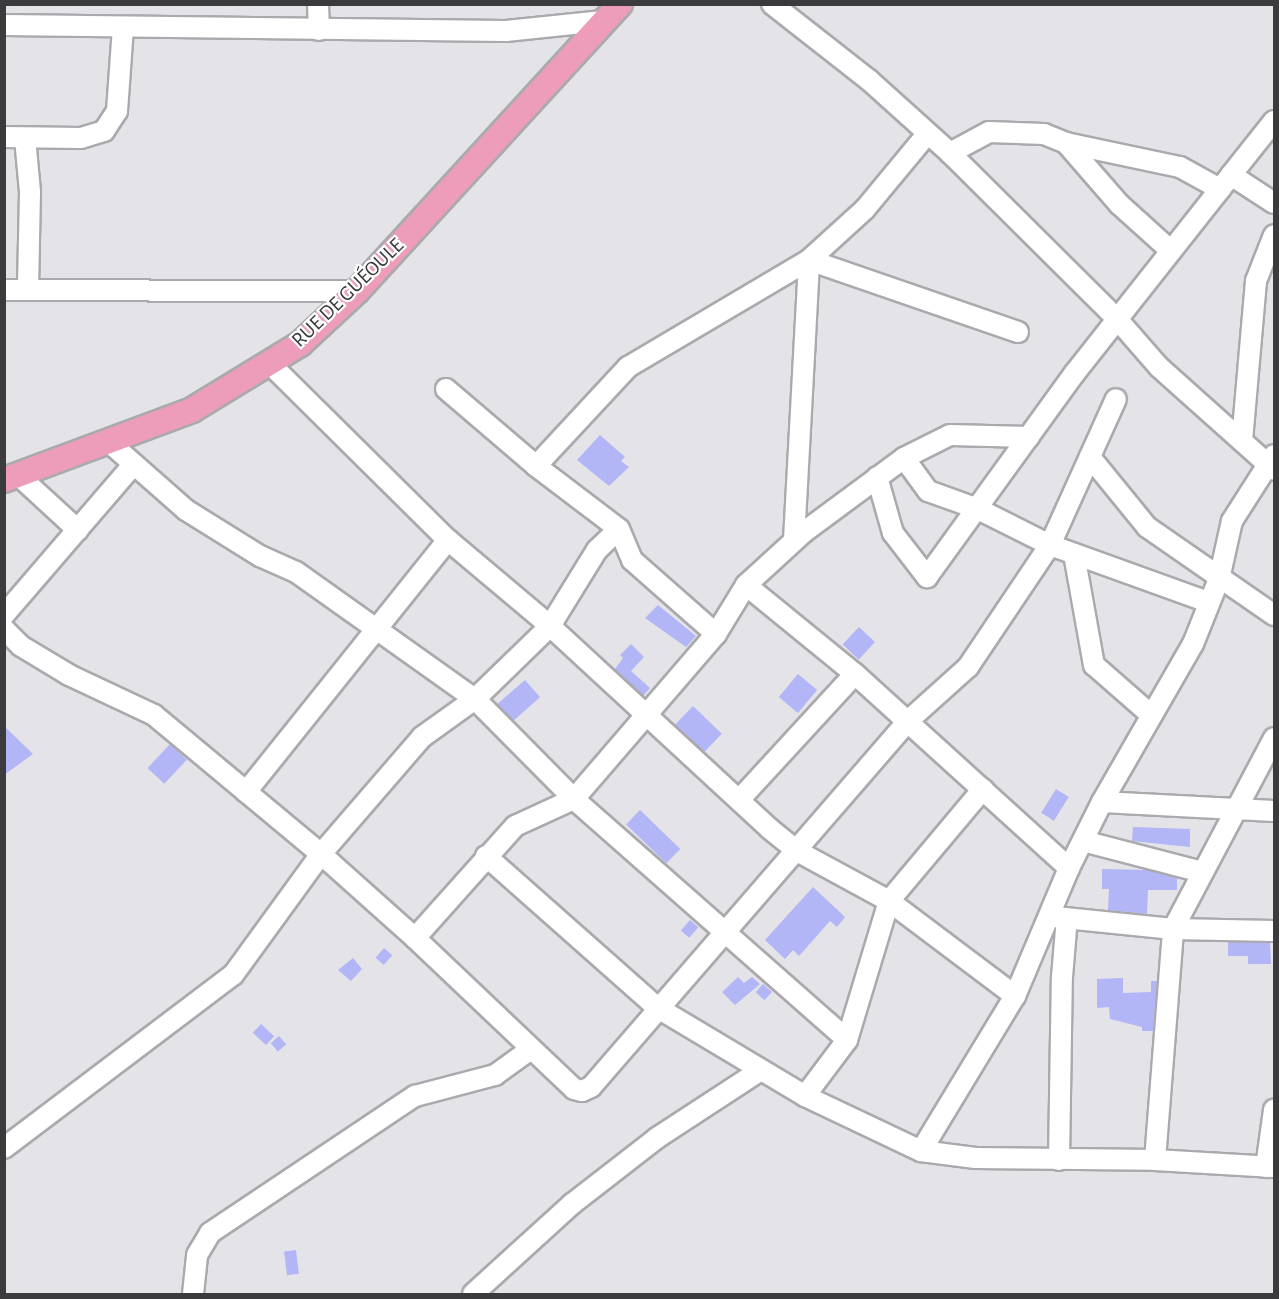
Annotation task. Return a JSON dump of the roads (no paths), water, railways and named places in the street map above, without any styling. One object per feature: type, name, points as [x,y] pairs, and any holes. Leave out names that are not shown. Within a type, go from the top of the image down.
[{"type":"main road","name":"RUE DE GUÉOULE","points":[[12,478],[110,443],[192,410],[300,344],[357,291],[611,13]]},
{"type":"street","points":[[318,4],[319,30]]},
{"type":"street","points":[[772,4],[869,80],[950,153],[1118,320],[1159,367],[1242,441],[1272,464],[1232,520],[1219,579],[1188,656],[1150,714],[1102,802],[1047,917],[1015,996],[921,1151]]},
{"type":"street","points":[[4,25],[506,31],[611,13]]},
{"type":"street","points":[[4,137],[81,138],[104,131],[117,111],[123,27]]},
{"type":"street","points":[[877,477],[893,532],[927,577],[1118,320],[1272,127]]},
{"type":"street","points":[[950,153],[989,132],[1044,134],[1066,143],[1179,167],[1226,182],[1275,203]]},
{"type":"street","points":[[536,466],[628,367],[809,260],[865,209],[927,134]]},
{"type":"street","points":[[26,138],[30,192],[28,289]]},
{"type":"street","points":[[1066,143],[1119,204],[1171,251]]},
{"type":"street","points":[[1242,441],[1256,281],[1275,235]]},
{"type":"street","points":[[809,260],[1018,332]]},
{"type":"street","points":[[794,540],[809,260]]},
{"type":"street","points":[[4,290],[357,291]]},
{"type":"street","points":[[269,363],[448,540],[550,626],[644,717],[797,851],[889,901],[1015,996]]},
{"type":"street","points":[[446,388],[536,466],[619,529],[632,560],[716,634]]},
{"type":"street","points":[[4,629],[21,646],[69,675],[153,715],[321,854],[416,938],[574,1089],[582,1091],[591,1087],[723,930],[797,851],[908,721],[968,668],[1050,545],[1116,399]]},
{"type":"street","points":[[416,938],[486,856],[515,826],[574,799],[716,634],[746,585],[794,540],[904,458],[950,435],[1029,437]]},
{"type":"street","points":[[110,443],[186,510],[260,556],[296,572],[374,631],[475,699],[574,799],[847,1040]]},
{"type":"street","points":[[1090,457],[1147,527],[1219,579],[1275,615]]},
{"type":"street","points":[[904,458],[928,491],[978,509],[1050,545],[1208,602]]},
{"type":"street","points":[[4,615],[135,464]]},
{"type":"street","points":[[12,478],[78,530]]},
{"type":"street","points":[[4,1148],[233,975],[321,854],[422,737],[475,699],[550,626],[597,550],[619,529]]},
{"type":"street","points":[[246,792],[448,540]]},
{"type":"street","points":[[1074,554],[1094,665],[1150,714]]},
{"type":"street","points":[[746,585],[855,674],[1069,868]]},
{"type":"street","points":[[739,800],[855,674]]},
{"type":"street","points":[[1155,1160],[1173,929],[1275,738]]},
{"type":"street","points":[[805,1096],[847,1040],[889,901],[983,789]]},
{"type":"street","points":[[1102,802],[1275,811]]},
{"type":"street","points":[[1083,841],[1202,872]]},
{"type":"street","points":[[486,856],[658,1008],[805,1096],[921,1151],[976,1158],[1155,1160],[1270,1167],[1275,1110]]},
{"type":"street","points":[[1047,917],[1173,929],[1275,931]]},
{"type":"street","points":[[1059,1160],[1061,1000],[1067,918]]},
{"type":"street","points":[[193,1294],[197,1255],[210,1233],[415,1096],[495,1075],[531,1049]]},
{"type":"street","points":[[473,1294],[572,1204],[638,1152],[761,1070]]}]
